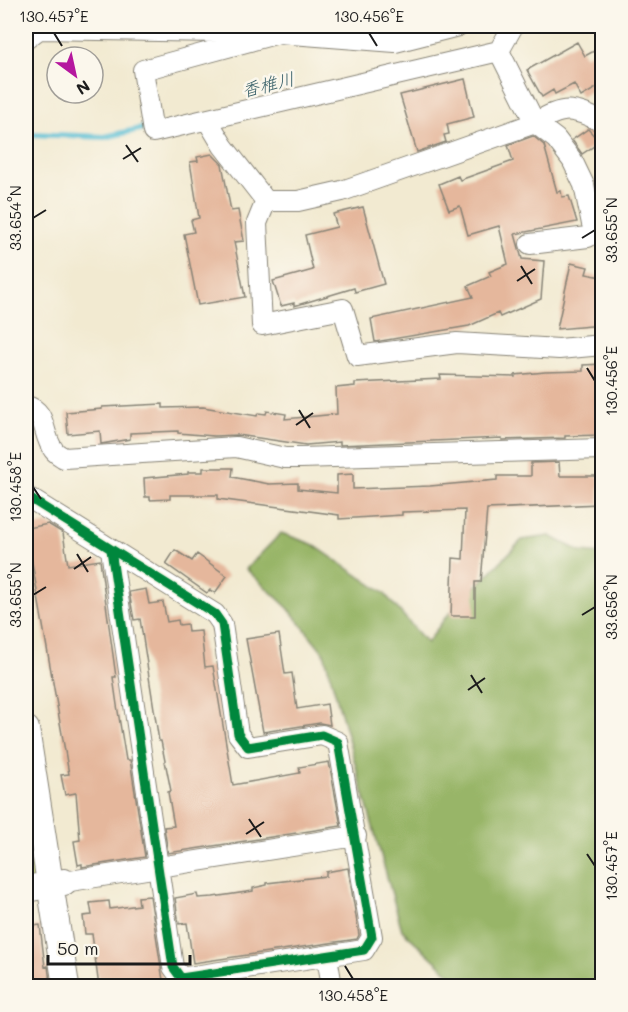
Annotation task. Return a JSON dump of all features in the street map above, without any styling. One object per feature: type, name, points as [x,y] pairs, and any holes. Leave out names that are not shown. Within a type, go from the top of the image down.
[{"type":"street","points":[[26,39],[39,29],[279,33],[395,42],[458,26]]},
{"type":"street","points":[[279,33],[143,70],[153,132],[208,121],[499,51],[513,26]]},
{"type":"street","points":[[499,51],[535,123],[556,139],[573,160],[584,186],[592,224],[601,227]]},
{"type":"street","points":[[266,201],[298,201],[342,191],[535,123],[556,111],[577,109],[603,122]]},
{"type":"street","points":[[208,121],[223,146],[266,201]]},
{"type":"street","points":[[266,201],[257,223],[262,325],[343,309],[357,356],[457,343],[559,349],[603,345]]},
{"type":"street","points":[[530,244],[588,237],[601,227]]},
{"type":"street","points":[[26,406],[32,407],[42,418],[52,448],[64,458],[236,447],[285,458],[603,449]]},
{"type":"street","points":[[26,496],[215,614],[222,624],[238,734],[248,747],[322,735],[338,742],[372,937],[364,950],[181,978],[173,967],[111,550]]},
{"type":"street","points":[[26,729],[46,886],[66,987]]},
{"type":"street","points":[[46,886],[356,836]]},
{"type":"street","points":[[327,957],[332,987]]},
{"type":"green space","points":[[281,533],[312,544],[384,593],[427,643],[445,618],[522,540],[550,536],[581,552],[602,554],[602,986],[463,986],[402,930],[324,653],[288,608],[246,569]]},
{"type":"green space","points":[[26,765],[45,877],[26,886]]},
{"type":"building","points":[[577,42],[585,56],[603,46],[603,84],[581,97],[574,84],[555,94],[553,90],[542,97],[527,70]]},
{"type":"building","points":[[465,79],[474,117],[447,124],[449,134],[444,135],[446,142],[417,152],[400,95]]},
{"type":"building","points":[[588,129],[600,142],[582,154],[572,140]]},
{"type":"building","points":[[533,136],[544,145],[557,192],[561,191],[562,197],[569,196],[577,222],[515,234],[522,259],[544,261],[541,299],[500,317],[498,313],[469,326],[375,342],[371,319],[473,297],[468,286],[491,276],[489,272],[508,264],[499,226],[468,235],[460,206],[449,210],[439,184],[458,176],[460,180],[513,161],[508,145]]},
{"type":"building","points":[[212,154],[222,164],[231,211],[238,210],[244,241],[234,242],[245,297],[198,305],[184,234],[194,232],[191,220],[199,218],[190,162],[198,161],[197,157]]},
{"type":"building","points":[[363,207],[384,284],[355,292],[354,288],[294,306],[294,303],[281,306],[273,281],[313,270],[305,235],[337,227],[333,214]]},
{"type":"building","points":[[571,263],[588,267],[586,274],[602,277],[600,296],[603,296],[603,325],[557,329]]},
{"type":"building","points":[[603,364],[603,435],[340,445],[340,442],[306,445],[238,435],[214,436],[178,433],[178,431],[130,433],[130,439],[101,444],[100,431],[68,434],[66,412],[102,409],[102,407],[163,404],[163,408],[203,407],[257,416],[258,413],[266,414],[267,411],[286,414],[285,419],[337,414],[336,388],[355,386],[355,383],[441,379],[440,375],[515,377],[515,375],[545,372],[583,371],[583,365]]},
{"type":"building","points":[[559,462],[560,476],[599,476],[599,504],[487,509],[481,582],[475,582],[475,616],[451,616],[453,558],[463,559],[465,510],[402,512],[402,515],[339,519],[339,515],[218,499],[218,495],[170,495],[170,499],[150,500],[150,497],[145,497],[144,478],[203,472],[203,468],[233,468],[232,477],[269,484],[298,483],[298,489],[337,493],[337,475],[353,474],[353,489],[430,486],[497,480],[497,476],[531,476],[531,463]]},
{"type":"building","points":[[48,524],[63,533],[68,565],[100,560],[116,677],[113,677],[117,705],[126,760],[130,760],[145,857],[82,867],[82,864],[78,865],[74,841],[80,840],[76,793],[65,795],[61,775],[69,774],[27,534],[29,534],[28,528]]},
{"type":"building","points":[[175,550],[192,561],[197,554],[227,576],[215,593],[210,590],[207,593],[166,564]]},
{"type":"building","points":[[146,589],[149,604],[163,602],[167,622],[178,620],[179,625],[187,624],[188,632],[201,631],[205,667],[213,666],[233,785],[300,773],[299,767],[329,762],[341,826],[168,853],[164,827],[174,826],[168,792],[171,791],[161,741],[159,741],[140,619],[134,620],[129,592]]},
{"type":"building","points":[[279,634],[285,674],[292,673],[297,709],[327,704],[330,725],[320,723],[263,732],[246,639]]},
{"type":"building","points":[[348,868],[359,935],[357,939],[193,963],[187,923],[179,924],[175,898],[197,894],[198,898],[213,897],[253,891],[253,888],[267,885],[267,883],[326,876],[326,872]]},
{"type":"building","points":[[150,896],[164,987],[99,987],[92,934],[85,934],[83,916],[92,915],[90,903],[109,901],[110,909],[139,905],[138,897]]},
{"type":"building","points":[[40,925],[45,967],[48,966],[50,982],[26,986],[26,927]]},
{"type":"waterway","name":"香椎川","points":[[26,137],[32,134],[105,137],[149,127]]},
{"type":"cycle path","points":[[26,496],[215,614],[222,624],[238,734],[248,747],[322,735],[338,742],[372,937],[364,950],[181,978],[173,967],[111,550]]}]
